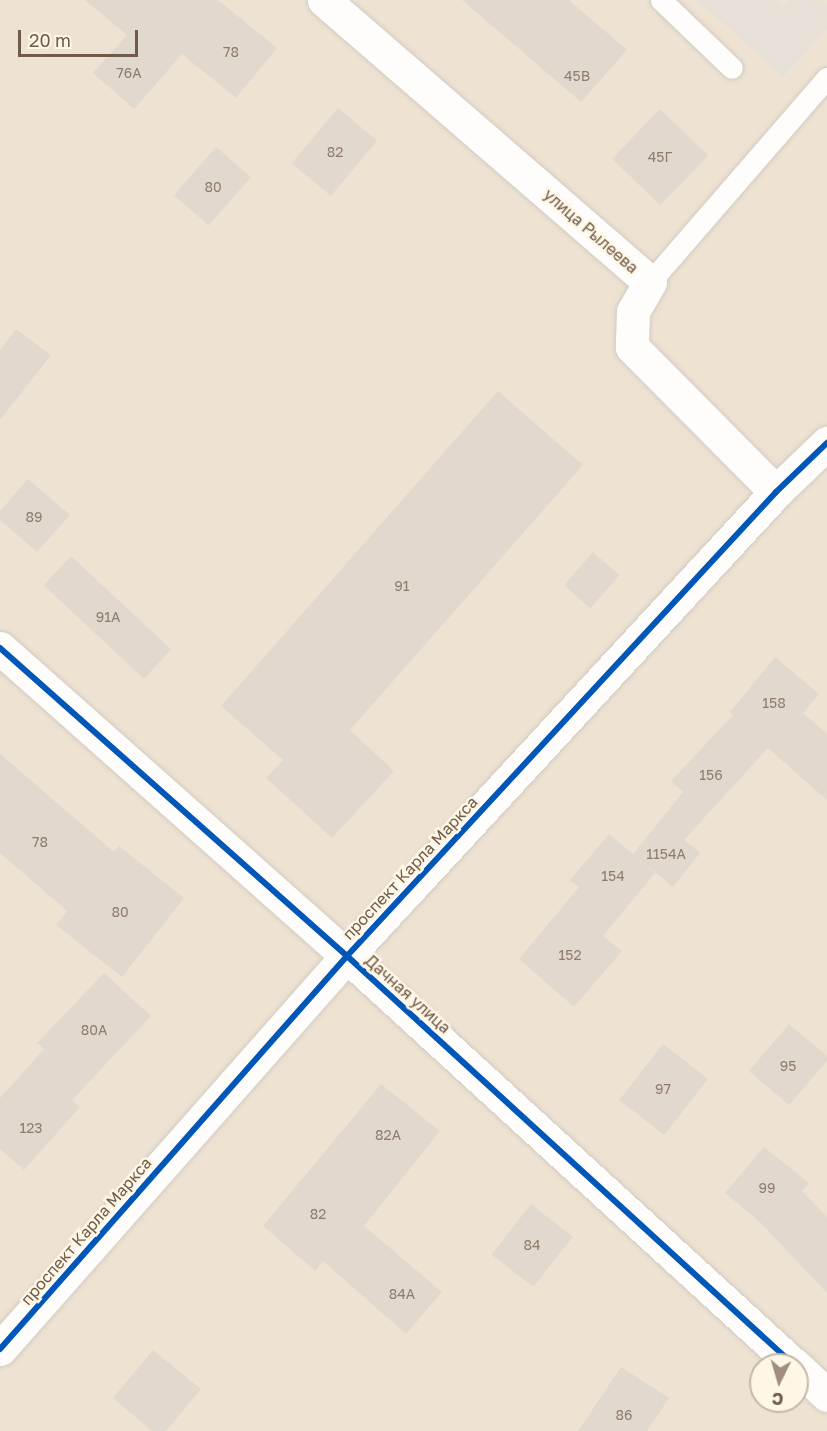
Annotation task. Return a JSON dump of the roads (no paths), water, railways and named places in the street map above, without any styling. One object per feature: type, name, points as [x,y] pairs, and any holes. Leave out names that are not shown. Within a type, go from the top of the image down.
[{"type":"street","name":"улица Рылеева","points":[[324,0],[650,282],[633,312],[632,347],[776,492]]},
{"type":"street","name":"проспект Карла Маркса","points":[[0,1349],[347,956],[776,492],[827,443]]},
{"type":"street","name":"Дачная улица","points":[[0,648],[347,956],[782,1353]]},
{"type":"street","name":"Дачная улица","points":[[809,1378],[827,1395]]},
{"type":"lane","points":[[661,0],[732,68]]},
{"type":"lane","points":[[650,282],[827,78]]}]
